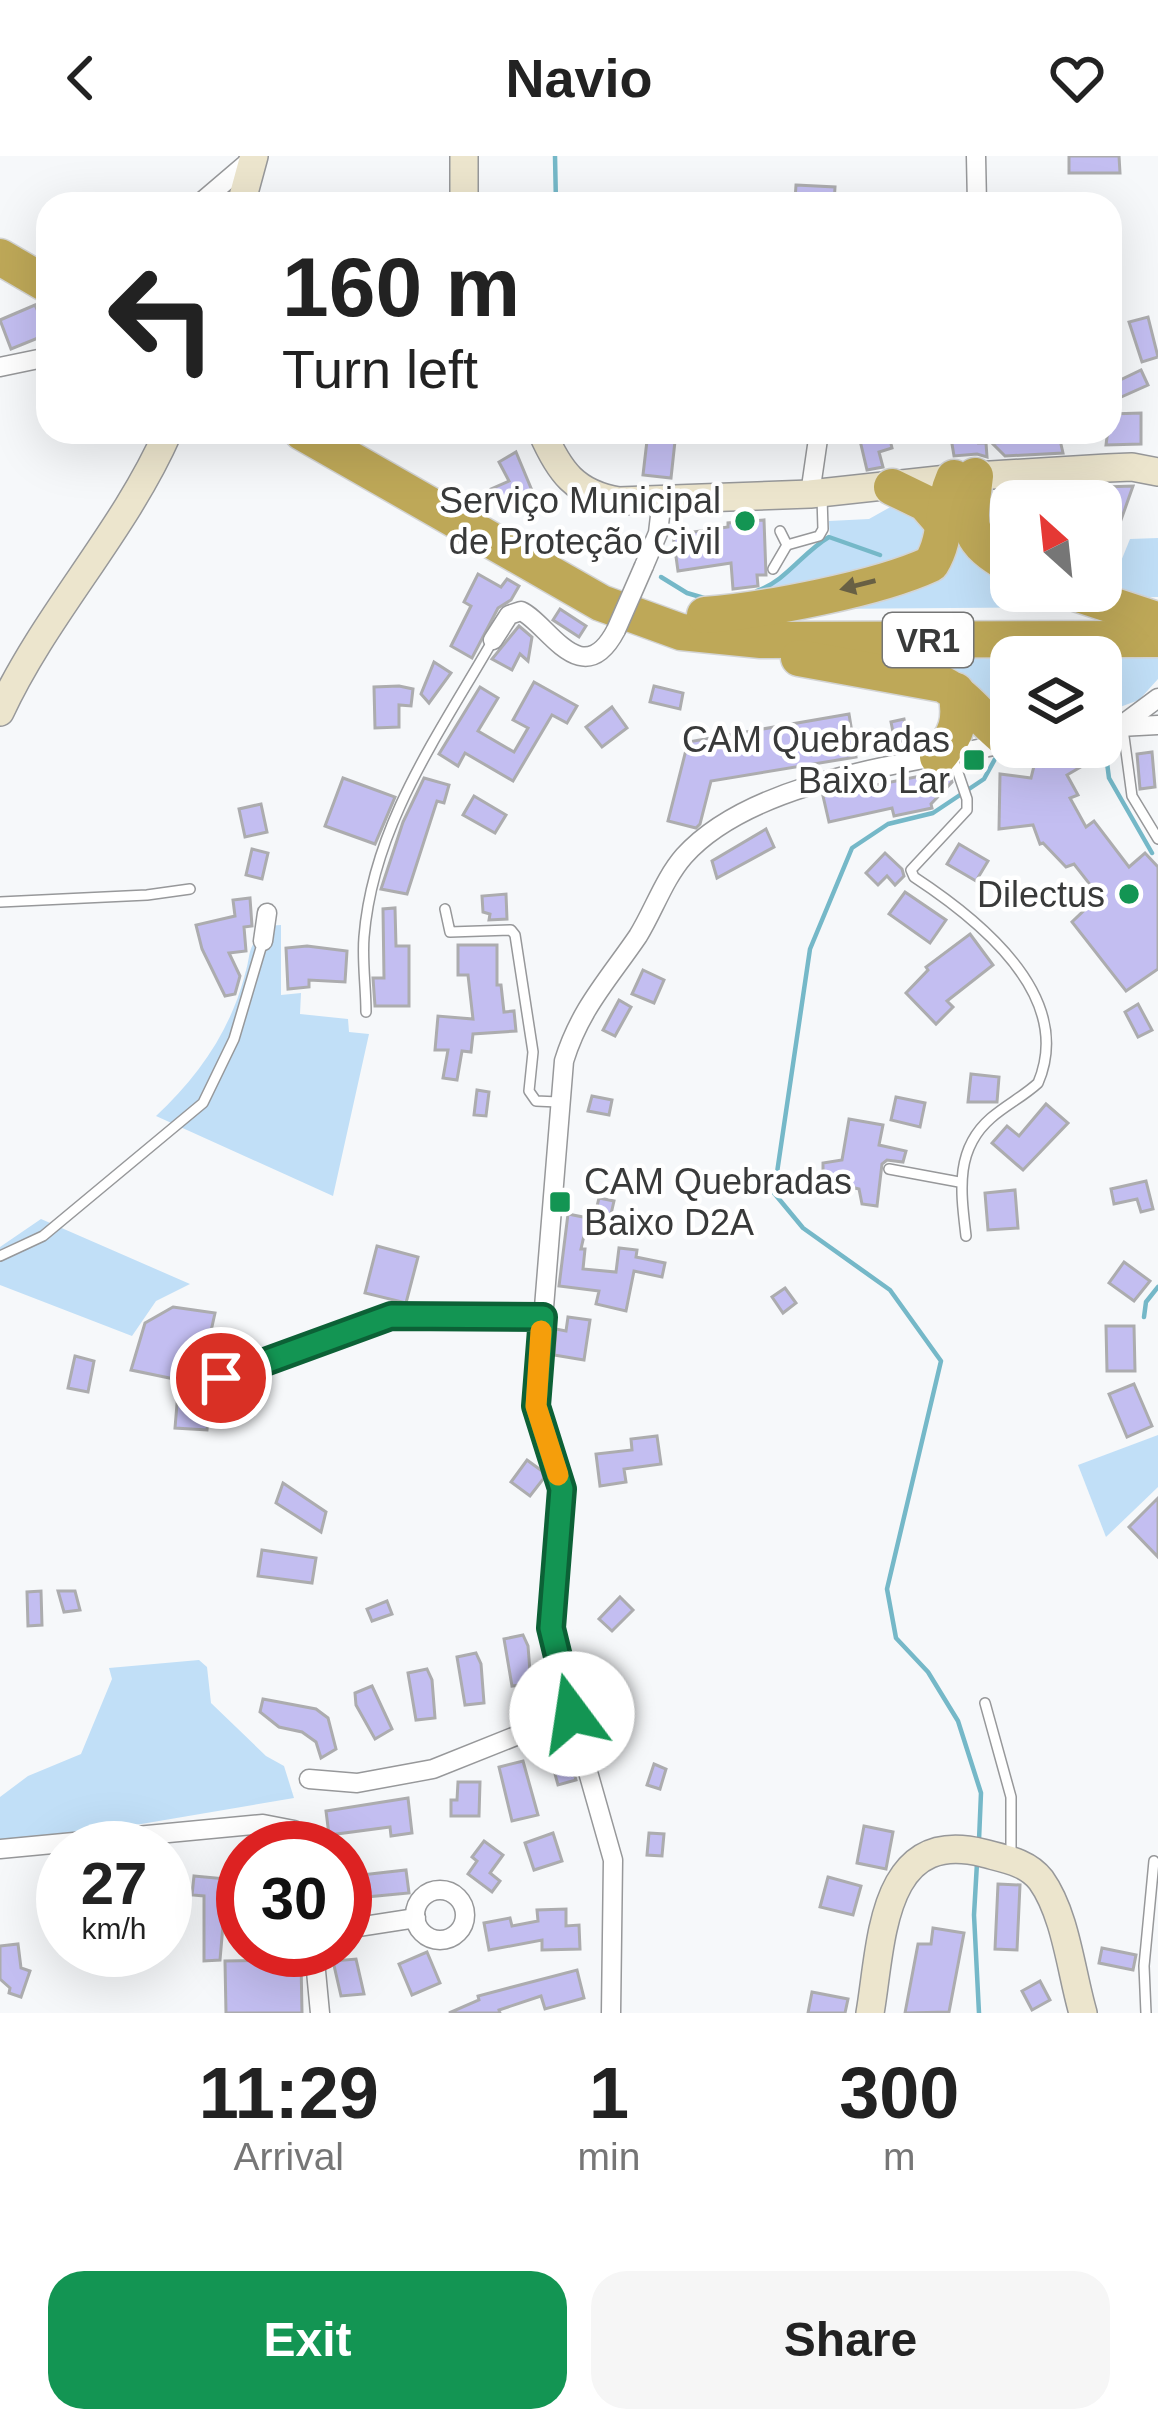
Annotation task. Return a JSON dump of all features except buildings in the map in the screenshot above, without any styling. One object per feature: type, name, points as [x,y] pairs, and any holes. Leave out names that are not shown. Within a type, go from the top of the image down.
[{"type":"highway","points":[[0,232],[33,266]]},
{"type":"highway","name":"VR1","points":[[325,444],[517,544],[704,625],[842,620],[1157,630]]},
{"type":"highway","name":"VR1","points":[[362,444],[517,544]]},
{"type":"highway","points":[[704,625],[738,612],[917,571],[936,557],[945,526],[946,499],[964,477]]},
{"type":"highway","points":[[964,477],[972,533],[990,553]]},
{"type":"highway","points":[[892,487],[925,503],[945,526]]},
{"type":"highway","points":[[1116,612],[1157,630]]},
{"type":"highway","points":[[704,625],[759,651],[942,684],[956,691],[990,727]]},
{"type":"highway","points":[[945,756],[961,714],[956,691]]},
{"type":"main road","points":[[464,156],[464,192]]},
{"type":"main road","points":[[244,192],[254,157]]},
{"type":"main road","points":[[0,712],[162,444]]},
{"type":"main road","points":[[548,444],[561,471],[584,491],[619,501],[816,493],[964,477],[1132,467],[1158,472]]},
{"type":"main road","points":[[870,2013],[890,1897],[910,1865],[940,1851],[970,1850],[1030,1868],[1042,1882],[1054,1907],[1083,2013]]},
{"type":"street","points":[[976,156],[977,192]]},
{"type":"street","points":[[214,192],[254,157]]},
{"type":"street","points":[[0,367],[36,360]]},
{"type":"street","points":[[816,493],[818,444]]},
{"type":"street","points":[[493,640],[508,615],[521,611],[533,616],[556,645],[573,653],[604,646],[616,630],[658,532],[662,499]]},
{"type":"street","points":[[1123,724],[1154,716]]},
{"type":"street","points":[[611,2013],[613,1860],[551,1628],[562,1489],[536,1406],[563,1061],[575,1024],[639,934],[680,860],[697,843],[801,785],[990,747]]},
{"type":"street","points":[[263,941],[267,913]]},
{"type":"street","points":[[309,1778],[357,1783],[433,1769],[572,1714]]},
{"type":"street","points":[[0,1849],[216,1828]]},
{"type":"street","points":[[372,1925],[416,1918]]},
{"type":"street","points":[[317,1977],[320,2013]]},
{"type":"lane","points":[[773,569],[788,545],[821,532],[816,493]]},
{"type":"lane","points":[[780,531],[788,545]]},
{"type":"lane","points":[[366,1012],[364,937],[380,851],[401,796],[493,640]]},
{"type":"lane","points":[[1123,724],[1132,796],[1158,838]]},
{"type":"lane","points":[[945,756],[968,799],[967,810],[911,870],[989,933],[1037,1001],[1049,1038],[1038,1083],[978,1131],[959,1182],[966,1236]]},
{"type":"lane","points":[[0,902],[147,896],[190,889]]},
{"type":"lane","points":[[445,909],[450,932],[511,930],[515,934],[532,1052],[529,1091],[536,1101],[558,1102]]},
{"type":"lane","points":[[0,1256],[43,1236],[203,1103],[233,1039],[263,941]]},
{"type":"lane","points":[[889,1168],[959,1182]]},
{"type":"lane","points":[[221,1378],[391,1316],[543,1317]]},
{"type":"lane","points":[[985,1703],[1010,1797],[1011,1860]]},
{"type":"lane","points":[[1146,2013],[1144,1973],[1154,1862]]},
{"type":"lane","points":[[1144,1973],[1158,1975]]},
{"type":"shaded area","points":[[894,505],[933,521],[917,557],[751,597],[830,537],[829,521],[869,519]]},
{"type":"shaded area","points":[[1158,538],[1158,597],[1122,597],[1122,559],[1130,539]]},
{"type":"shaded area","points":[[957,541],[990,561],[990,608],[818,609]]},
{"type":"shaded area","points":[[801,647],[990,652],[990,715]]},
{"type":"shaded area","points":[[1122,655],[1158,656],[1158,679],[1139,700],[1122,706]]},
{"type":"shaded area","points":[[281,925],[281,995],[301,993],[300,1014],[348,1019],[349,1032],[369,1034],[333,1196],[156,1116],[198,1070],[220,1036],[238,998],[255,942],[266,926]]},
{"type":"shaded area","points":[[41,1219],[190,1284],[156,1301],[132,1336],[0,1285],[0,1247]]},
{"type":"shaded area","points":[[1158,1435],[1158,1487],[1106,1537],[1078,1465]]},
{"type":"shaded area","points":[[199,1660],[207,1667],[211,1703],[266,1756],[284,1766],[294,1798],[159,1821],[36,1821],[36,1842],[0,1848],[0,1797],[28,1776],[81,1754],[112,1679],[109,1668]]},
{"type":"waterway","points":[[555,156],[556,192]]},
{"type":"waterway","points":[[757,591],[829,537],[880,555]]},
{"type":"waterway","points":[[661,577],[704,598]]},
{"type":"waterway","points":[[979,1840],[981,1793],[958,1721],[928,1672],[896,1638],[887,1589],[941,1361],[890,1290],[803,1228],[774,1193],[810,949],[852,848],[888,824],[933,813],[984,779],[990,768]]},
{"type":"waterway","points":[[1108,768],[1152,853]]},
{"type":"waterway","points":[[1144,1317],[1146,1302],[1158,1287]]},
{"type":"waterway","points":[[977,1863],[974,1915],[979,2013]]},
{"type":"slow traffic","points":[[541,1331],[536,1406],[558,1475]]},
{"type":"place","name":"Serviço Municipal de Proteção Civil","points":[[745,521]]},
{"type":"place","name":"CAM Quebradas Baixo Lar","points":[[974,760]]},
{"type":"place","name":"Dilectus","points":[[1129,894]]},
{"type":"place","name":"CAM Quebradas Baixo D2A","points":[[560,1202]]},
{"type":"route","points":[[221,1378],[391,1316],[543,1317],[536,1406],[562,1489],[551,1628],[572,1714]]}]
